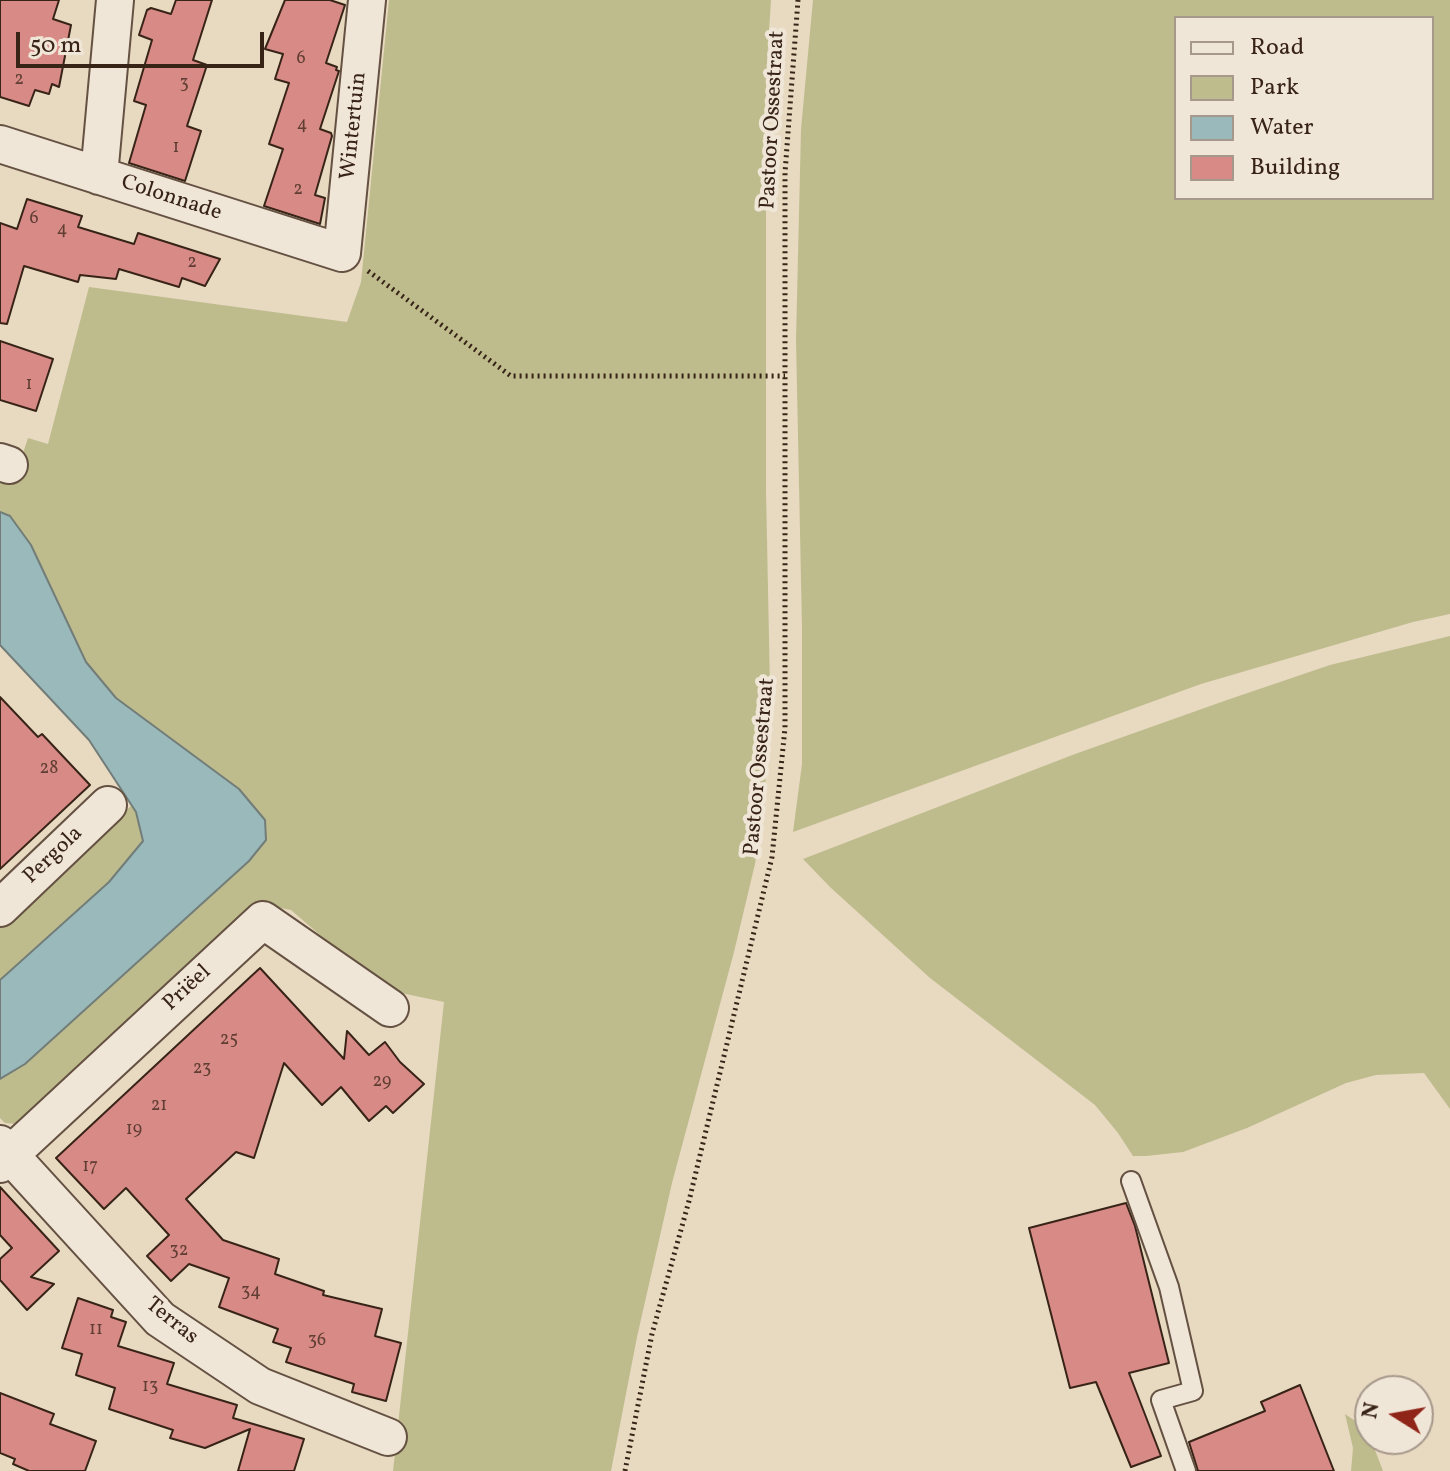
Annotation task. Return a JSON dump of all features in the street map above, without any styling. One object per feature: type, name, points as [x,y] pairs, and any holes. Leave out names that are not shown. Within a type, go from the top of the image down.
[{"type":"street","points":[[99,176],[115,0]]},
{"type":"street","name":"Wintertuin","points":[[342,253],[367,0]]},
{"type":"street","name":"Colonnade","points":[[0,144],[342,253]]},
{"type":"street","name":"Pergola","points":[[0,908],[108,805]]},
{"type":"street","name":"Priëel","points":[[3,1155],[263,920],[390,1008]]},
{"type":"street","name":"Terras","points":[[3,1155],[160,1319],[260,1386],[388,1437]]},
{"type":"lane","points":[[1131,1181],[1169,1287],[1193,1391],[1161,1400],[1186,1471]]},
{"type":"path","name":"Pastoor Ossestraat","points":[[625,1471],[652,1334],[689,1201],[772,857],[785,728],[785,173],[798,0]]},
{"type":"path","points":[[342,253],[511,376],[785,376]]},
{"type":"green space","points":[[389,0],[771,0],[766,78],[766,490],[770,689],[764,811],[734,952],[672,1183],[611,1471],[393,1471],[444,1002],[401,993],[342,954],[291,910],[265,905],[17,1124],[5,1123],[0,1118],[0,1078],[25,1064],[249,861],[266,840],[239,789],[116,698],[86,662],[31,545],[10,516],[0,512],[0,476],[14,480],[28,438],[48,444],[89,287],[347,322],[361,282]]},
{"type":"green space","points":[[813,0],[1450,0],[1450,614],[1201,684],[793,832],[802,764],[796,340],[801,129]]},
{"type":"green space","points":[[1450,636],[1450,1109],[1424,1073],[1376,1075],[1346,1083],[1247,1128],[1183,1152],[1133,1156],[1095,1105],[930,978],[803,859],[1075,754],[1227,700],[1330,665]]},
{"type":"green space","points":[[132,805],[143,841],[109,882],[0,980],[0,928]]},
{"type":"green space","points":[[1345,1414],[1354,1420],[1354,1455],[1377,1455],[1383,1471],[1351,1471],[1353,1448]]},
{"type":"water","points":[[0,512],[10,516],[31,545],[86,662],[116,698],[239,789],[265,820],[266,840],[249,861],[25,1064],[0,1079],[0,980],[109,882],[143,841],[136,812],[89,740],[0,645]]},
{"type":"building","points":[[0,0],[59,0],[53,19],[71,25],[59,87],[52,84],[49,94],[35,90],[29,106],[0,97]]},
{"type":"building","points":[[176,0],[212,0],[193,60],[207,65],[187,126],[201,131],[185,181],[129,163],[146,105],[134,101],[152,40],[139,35],[147,10],[151,8],[171,14]]},
{"type":"building","points":[[285,0],[330,0],[345,5],[326,63],[339,71],[320,129],[332,136],[315,195],[325,198],[320,224],[264,206],[283,149],[269,144],[289,83],[275,79],[283,54],[265,49]]},
{"type":"building","points":[[27,199],[82,216],[78,227],[134,244],[138,233],[220,259],[205,286],[182,278],[179,287],[119,269],[116,279],[80,275],[78,282],[24,266],[7,324],[0,323],[0,223],[17,229]]},
{"type":"building","points":[[0,341],[53,359],[36,411],[0,400]]},
{"type":"building","points":[[0,697],[38,737],[42,734],[90,785],[0,869]]},
{"type":"building","points":[[260,968],[344,1059],[347,1031],[369,1055],[385,1042],[400,1062],[424,1084],[393,1113],[386,1106],[369,1121],[341,1087],[322,1105],[284,1063],[254,1158],[236,1152],[186,1199],[223,1240],[279,1259],[275,1274],[324,1291],[323,1295],[382,1309],[375,1336],[401,1343],[386,1401],[352,1392],[354,1384],[286,1362],[291,1348],[273,1342],[278,1329],[219,1307],[229,1278],[189,1264],[171,1281],[147,1256],[169,1235],[126,1188],[104,1209],[56,1158]]},
{"type":"building","points":[[0,1187],[59,1251],[31,1277],[54,1284],[27,1310],[0,1280],[0,1259],[12,1248],[0,1235]]},
{"type":"building","points":[[1126,1203],[1135,1226],[1169,1363],[1129,1373],[1161,1456],[1131,1467],[1096,1382],[1070,1388],[1029,1228]]},
{"type":"building","points":[[78,1298],[113,1310],[111,1317],[126,1322],[118,1346],[174,1363],[167,1384],[237,1405],[233,1418],[304,1439],[294,1471],[238,1471],[250,1429],[205,1448],[170,1438],[173,1430],[109,1409],[115,1388],[76,1375],[82,1354],[62,1348]]},
{"type":"building","points":[[1300,1385],[1334,1471],[1198,1471],[1189,1442],[1265,1411],[1261,1402]]},
{"type":"building","points":[[0,1393],[54,1414],[50,1424],[96,1441],[85,1471],[29,1471],[13,1464],[15,1459],[0,1453]]}]
